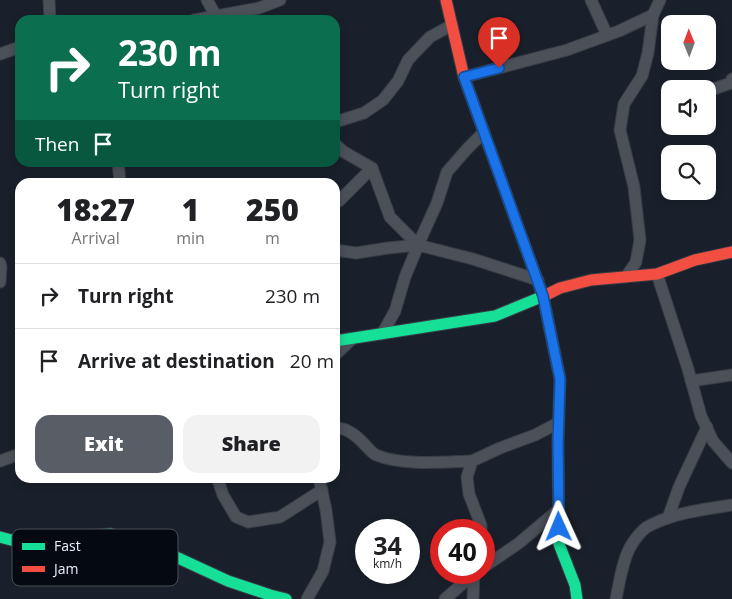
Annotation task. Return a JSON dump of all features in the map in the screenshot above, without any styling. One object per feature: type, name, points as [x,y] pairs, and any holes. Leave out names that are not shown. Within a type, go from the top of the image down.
[{"type":"street","points":[[49,0],[50,15]]},
{"type":"street","points":[[207,0],[215,15]]},
{"type":"street","points":[[221,15],[259,8],[280,0]]},
{"type":"street","points":[[446,0],[464,77],[543,296],[560,379],[558,423],[559,544],[575,585],[577,599]]},
{"type":"street","points":[[591,0],[607,35]]},
{"type":"street","points":[[626,277],[636,262],[640,240],[634,187],[620,130],[624,104],[642,76],[648,53],[653,15],[660,0]]},
{"type":"street","points":[[464,77],[567,50],[653,15]]},
{"type":"street","points":[[340,120],[364,113],[382,100],[398,80],[408,60],[430,37],[452,25]]},
{"type":"street","points":[[0,54],[15,49]]},
{"type":"street","points":[[716,88],[731,83],[732,79]]},
{"type":"street","points":[[382,334],[395,311],[405,277],[437,202],[447,172],[467,148],[484,132]]},
{"type":"street","points":[[340,148],[372,168],[390,217],[418,246]]},
{"type":"street","points":[[340,200],[372,168]]},
{"type":"street","points":[[340,251],[356,253],[418,246],[474,259],[538,280]]},
{"type":"street","points":[[340,340],[495,316],[560,288],[592,280],[657,274],[695,260],[732,252]]},
{"type":"street","points":[[0,263],[0,282]]},
{"type":"street","points":[[657,274],[701,416],[713,441],[732,464]]},
{"type":"street","points":[[340,350],[353,338]]},
{"type":"street","points":[[691,382],[732,375]]},
{"type":"street","points":[[340,428],[352,432],[374,454],[399,461],[436,462],[472,461],[535,435],[558,423]]},
{"type":"street","points":[[668,518],[679,487],[707,428]]},
{"type":"street","points":[[0,461],[15,456]]},
{"type":"street","points":[[472,461],[467,477],[469,494],[478,519]]},
{"type":"street","points":[[219,483],[223,495],[236,517],[248,522],[280,517],[322,490]]},
{"type":"street","points":[[307,599],[323,571],[330,542],[320,483]]},
{"type":"street","points":[[616,599],[623,567],[631,545],[645,528],[668,518],[732,505]]},
{"type":"street","points":[[495,559],[519,543],[558,510]]},
{"type":"street","points":[[178,558],[228,581],[286,599]]},
{"type":"street","points":[[445,599],[462,584]]},
{"type":"street","points":[[472,599],[474,584]]},
{"type":"traffic: fast","points":[[526,249],[543,296],[560,379],[558,443],[559,544],[575,585],[577,599]]},
{"type":"traffic: fast","points":[[340,340],[495,316],[546,295]]},
{"type":"traffic: fast","points":[[0,537],[12,540]]},
{"type":"traffic: fast","points":[[178,558],[228,581],[286,599]]},
{"type":"traffic: jam","points":[[446,0],[464,77],[526,249]]},
{"type":"traffic: jam","points":[[546,295],[560,288],[591,280],[657,274],[695,260],[732,252]]},
{"type":"route","points":[[499,68],[464,77],[543,296],[560,379],[558,443],[559,527]]}]
